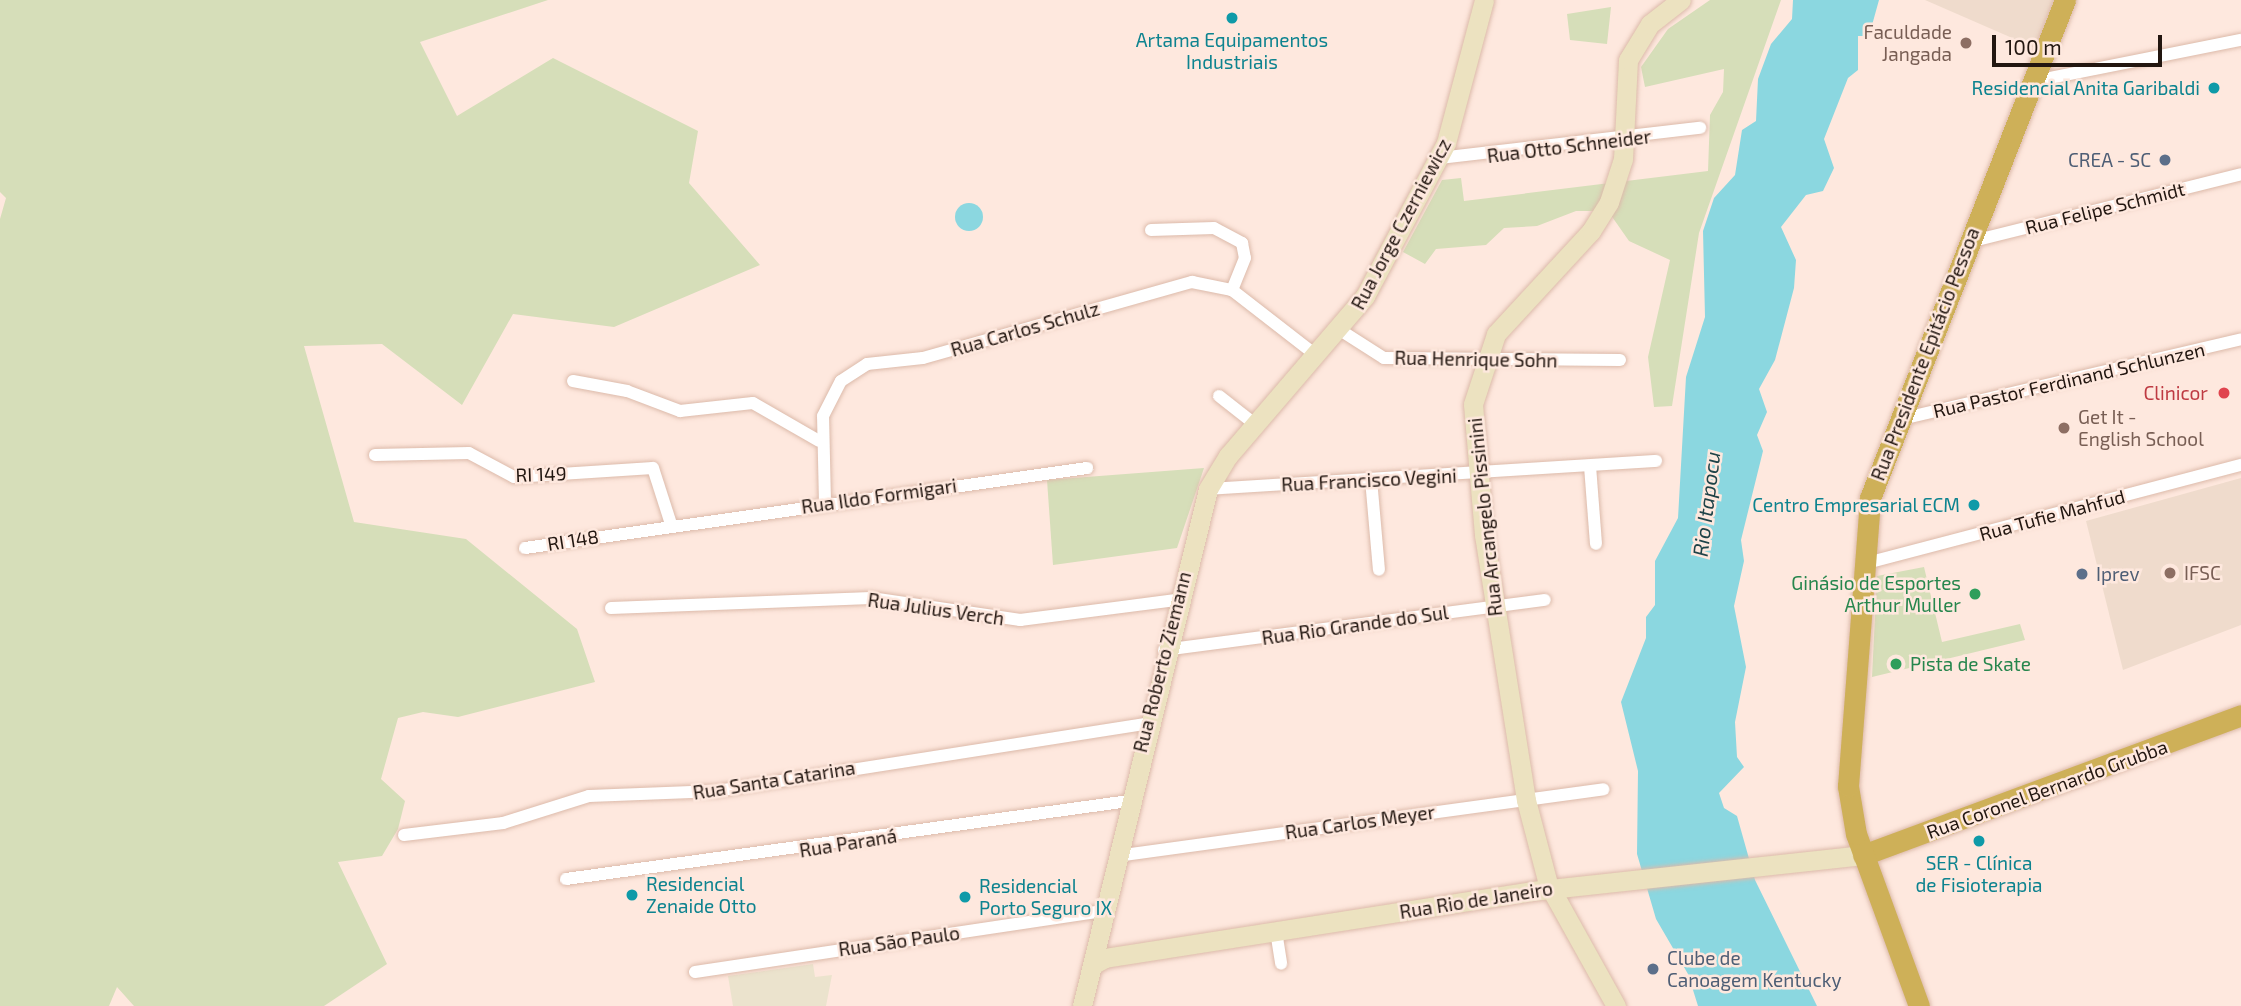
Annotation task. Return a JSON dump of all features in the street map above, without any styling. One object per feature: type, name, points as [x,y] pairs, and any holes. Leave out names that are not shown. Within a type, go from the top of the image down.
[{"type":"highway","name":"Rua Presidente Epitácio Pessoa","points":[[1919,1006],[1863,855],[1847,754],[1863,564],[1876,473],[2035,81],[2065,0]]},
{"type":"highway","name":"Rua Coronel Bernardo Grubba","points":[[1863,855],[2235,719]]},
{"type":"main road","name":"Rua Jorge Czerniewicz","points":[[1317,356],[1365,296],[1439,158],[1484,0]]},
{"type":"main road","name":"Rua Arcangelo Pissinini","points":[[1616,1006],[1551,889],[1526,800],[1494,607],[1478,473],[1473,404],[1483,360],[1509,316],[1598,222],[1616,187],[1624,140],[1628,60],[1650,24],[1681,0]]},
{"type":"main road","name":"Rua Roberto Ziemann","points":[[1082,1006],[1176,600],[1208,489],[1256,425],[1317,356]]},
{"type":"main road","name":"Rua Rio de Janeiro","points":[[1092,965],[1276,931],[1551,889],[1786,866],[1863,855]]},
{"type":"main road","points":[[1568,922],[1570,897],[1585,885]]},
{"type":"street","points":[[2035,81],[2241,40]]},
{"type":"street","name":"Rua Otto Schneider","points":[[1439,158],[1624,140],[1700,128]]},
{"type":"street","name":"Rua Felipe Schmidt","points":[[1968,243],[2241,174]]},
{"type":"street","points":[[1151,230],[1214,228],[1242,243],[1245,258],[1232,290]]},
{"type":"street","name":"Rua Carlos Schulz","points":[[825,503],[819,441],[833,391],[867,364],[923,358],[1192,282],[1232,290],[1317,356]]},
{"type":"street","name":"Rua Henrique Sohn","points":[[1340,330],[1384,358],[1620,360]]},
{"type":"street","name":"Rua Pastor Ferdinand Schlunzen","points":[[1896,420],[2241,339]]},
{"type":"street","points":[[573,382],[627,391],[680,411],[753,403],[819,441]]},
{"type":"street","points":[[1219,396],[1256,425]]},
{"type":"street","name":"RI 149","points":[[375,455],[469,453],[514,477],[653,468],[671,524]]},
{"type":"street","name":"Rua Francisco Vegini","points":[[1208,489],[1656,461]]},
{"type":"street","name":"Rua Tufie Mahfud","points":[[1863,564],[2241,465]]},
{"type":"street","points":[[1590,466],[1596,544]]},
{"type":"street","name":"Rua Ildo Formigari","points":[[620,532],[1087,468]]},
{"type":"street","points":[[1371,479],[1379,570]]},
{"type":"street","name":"RI 148","points":[[525,548],[620,532]]},
{"type":"street","name":"Rua Julius Verch","points":[[611,608],[872,598],[1020,620],[1176,600]]},
{"type":"street","name":"Rua Rio Grande do Sul","points":[[1164,650],[1545,600]]},
{"type":"street","name":"Rua Santa Catarina","points":[[404,835],[503,822],[589,796],[717,791],[1146,724]]},
{"type":"street","name":"Rua Carlos Meyer","points":[[1117,856],[1603,789]]},
{"type":"street","name":"Rua Paraná","points":[[566,879],[1129,801]]},
{"type":"street","name":"Rua São Paulo","points":[[695,972],[1104,911]]},
{"type":"street","points":[[1276,931],[1282,964]]},
{"type":"shaded area","points":[[1925,0],[2056,0],[2035,48]]},
{"type":"shaded area","name":"IFSC","points":[[2241,478],[2241,625],[2123,670],[2086,521]]},
{"type":"shaded area","points":[[813,964],[815,977],[832,975],[826,1006],[733,1006],[728,976]]},
{"type":"green space","points":[[0,0],[548,0],[420,42],[457,116],[553,58],[698,131],[689,183],[760,265],[614,327],[513,314],[462,405],[382,344],[304,346],[354,522],[466,539],[577,629],[595,682],[458,717],[423,712],[398,718],[381,779],[405,801],[398,829],[382,856],[338,862],[387,964],[324,1006],[134,1006],[117,987],[109,1006],[0,1006],[0,219],[6,198],[0,192]]},
{"type":"green space","points":[[1710,0],[1781,0],[1699,233],[1672,406],[1654,407],[1648,357],[1670,260],[1629,241],[1608,211],[1576,211],[1537,226],[1504,228],[1486,245],[1436,249],[1425,264],[1403,252],[1442,180],[1461,178],[1464,201],[1708,171],[1710,115],[1723,92],[1724,69],[1645,87],[1641,67],[1668,29]]},
{"type":"green space","points":[[1611,7],[1607,44],[1570,40],[1567,14]]},
{"type":"green space","points":[[1204,468],[1177,548],[1053,565],[1047,480]]},
{"type":"green space","points":[[1924,567],[1942,642],[2020,624],[2025,640],[1872,677],[1877,576]]},
{"type":"water","name":"Rio Itapocu","points":[[1793,0],[1879,0],[1869,36],[1858,36],[1858,70],[1848,78],[1824,139],[1834,168],[1823,191],[1806,195],[1781,227],[1796,260],[1794,288],[1775,360],[1759,389],[1767,412],[1757,435],[1763,451],[1741,540],[1744,561],[1734,606],[1746,667],[1735,722],[1737,757],[1744,767],[1719,793],[1724,808],[1737,816],[1755,880],[1817,1006],[1698,1006],[1688,974],[1656,919],[1637,854],[1638,771],[1621,702],[1646,638],[1646,617],[1655,605],[1655,561],[1678,518],[1686,377],[1705,317],[1703,231],[1714,198],[1735,175],[1742,130],[1756,121],[1758,79],[1771,44],[1792,19]]},
{"type":"water","points":[[969,203],[979,207],[983,217],[979,227],[969,231],[959,227],[955,217],[959,207]]},
{"type":"place","name":"Artama Equipamentos Industriais","points":[[1232,18]]},
{"type":"place","name":"Faculdade Jangada","points":[[1966,43]]},
{"type":"place","name":"Residencial Anita Garibaldi","points":[[2214,88]]},
{"type":"place","name":"CREA - SC","points":[[2165,160]]},
{"type":"place","name":"Clinicor","points":[[2224,393]]},
{"type":"place","name":"Get It - English School","points":[[2064,428]]},
{"type":"place","name":"Centro Empresarial ECM","points":[[1974,505]]},
{"type":"place","name":"IFSC","points":[[2170,573]]},
{"type":"place","name":"Iprev","points":[[2082,574]]},
{"type":"place","name":"Ginásio de Esportes Arthur Muller","points":[[1975,594]]},
{"type":"place","name":"Pista de Skate","points":[[1896,664]]},
{"type":"place","name":"SER - Clínica de Fisioterapia","points":[[1979,841]]},
{"type":"place","name":"Residencial Zenaide Otto","points":[[632,895]]},
{"type":"place","name":"Residencial Porto Seguro IX","points":[[965,897]]},
{"type":"place","name":"Clube de Canoagem Kentucky","points":[[1653,969]]}]
